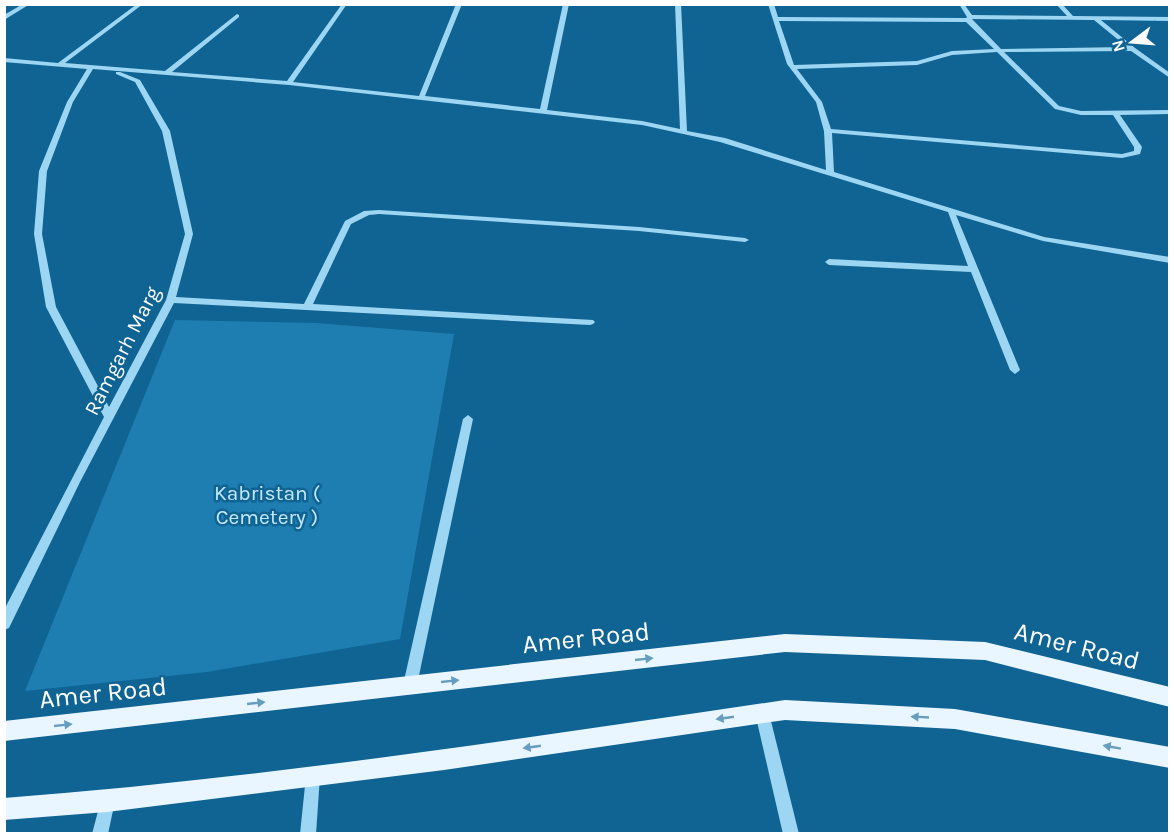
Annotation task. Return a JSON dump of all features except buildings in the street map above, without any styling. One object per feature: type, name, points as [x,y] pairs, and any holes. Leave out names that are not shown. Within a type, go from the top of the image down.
[{"type":"main road","name":"Amer Road","points":[[4,731],[784,643],[985,651],[1170,697]]},
{"type":"main road","points":[[4,809],[107,801],[444,760],[785,710],[955,719],[1170,758]]},
{"type":"street","points":[[4,18],[28,4]]},
{"type":"street","points":[[59,65],[141,4]]},
{"type":"street","points":[[289,83],[345,4]]},
{"type":"street","points":[[421,98],[459,4]]},
{"type":"street","points":[[543,112],[566,4]]},
{"type":"street","points":[[678,4],[684,131]]},
{"type":"street","points":[[771,4],[790,64],[819,102],[828,131],[830,173]]},
{"type":"street","points":[[961,4],[969,18],[999,51],[1057,108],[1081,113],[1170,112]]},
{"type":"street","points":[[1058,4],[1070,16]]},
{"type":"street","points":[[166,73],[237,16]]},
{"type":"street","points":[[775,19],[1070,16],[1170,19]]},
{"type":"street","points":[[1094,17],[1132,49],[1170,76]]},
{"type":"street","points":[[794,67],[917,63],[952,53],[1041,48],[1132,49]]},
{"type":"street","points":[[4,60],[289,83],[630,122],[684,131],[722,140],[951,213],[1043,239],[1170,260]]},
{"type":"street","points":[[91,67],[70,102],[43,171],[38,234],[51,307],[109,417]]},
{"type":"street","name":"Ramgarh Marg","points":[[4,624],[171,300],[189,234],[166,131],[138,81],[107,68]]},
{"type":"street","points":[[828,131],[1132,155],[1137,152],[1138,147],[1116,114]]},
{"type":"street","points":[[307,308],[348,223],[367,213],[574,224],[745,240]]},
{"type":"street","points":[[951,213],[1016,370]]},
{"type":"street","points":[[829,262],[973,269]]},
{"type":"street","points":[[171,300],[591,322]]},
{"type":"street","points":[[410,685],[468,419]]},
{"type":"street","points":[[762,713],[791,834]]},
{"type":"street","points":[[308,834],[313,776]]},
{"type":"street","points":[[100,834],[107,801]]},
{"type":"green space","name":"Kabristan ( Cemetery )","points":[[175,320],[316,323],[454,334],[400,639],[207,672],[25,691]]}]
